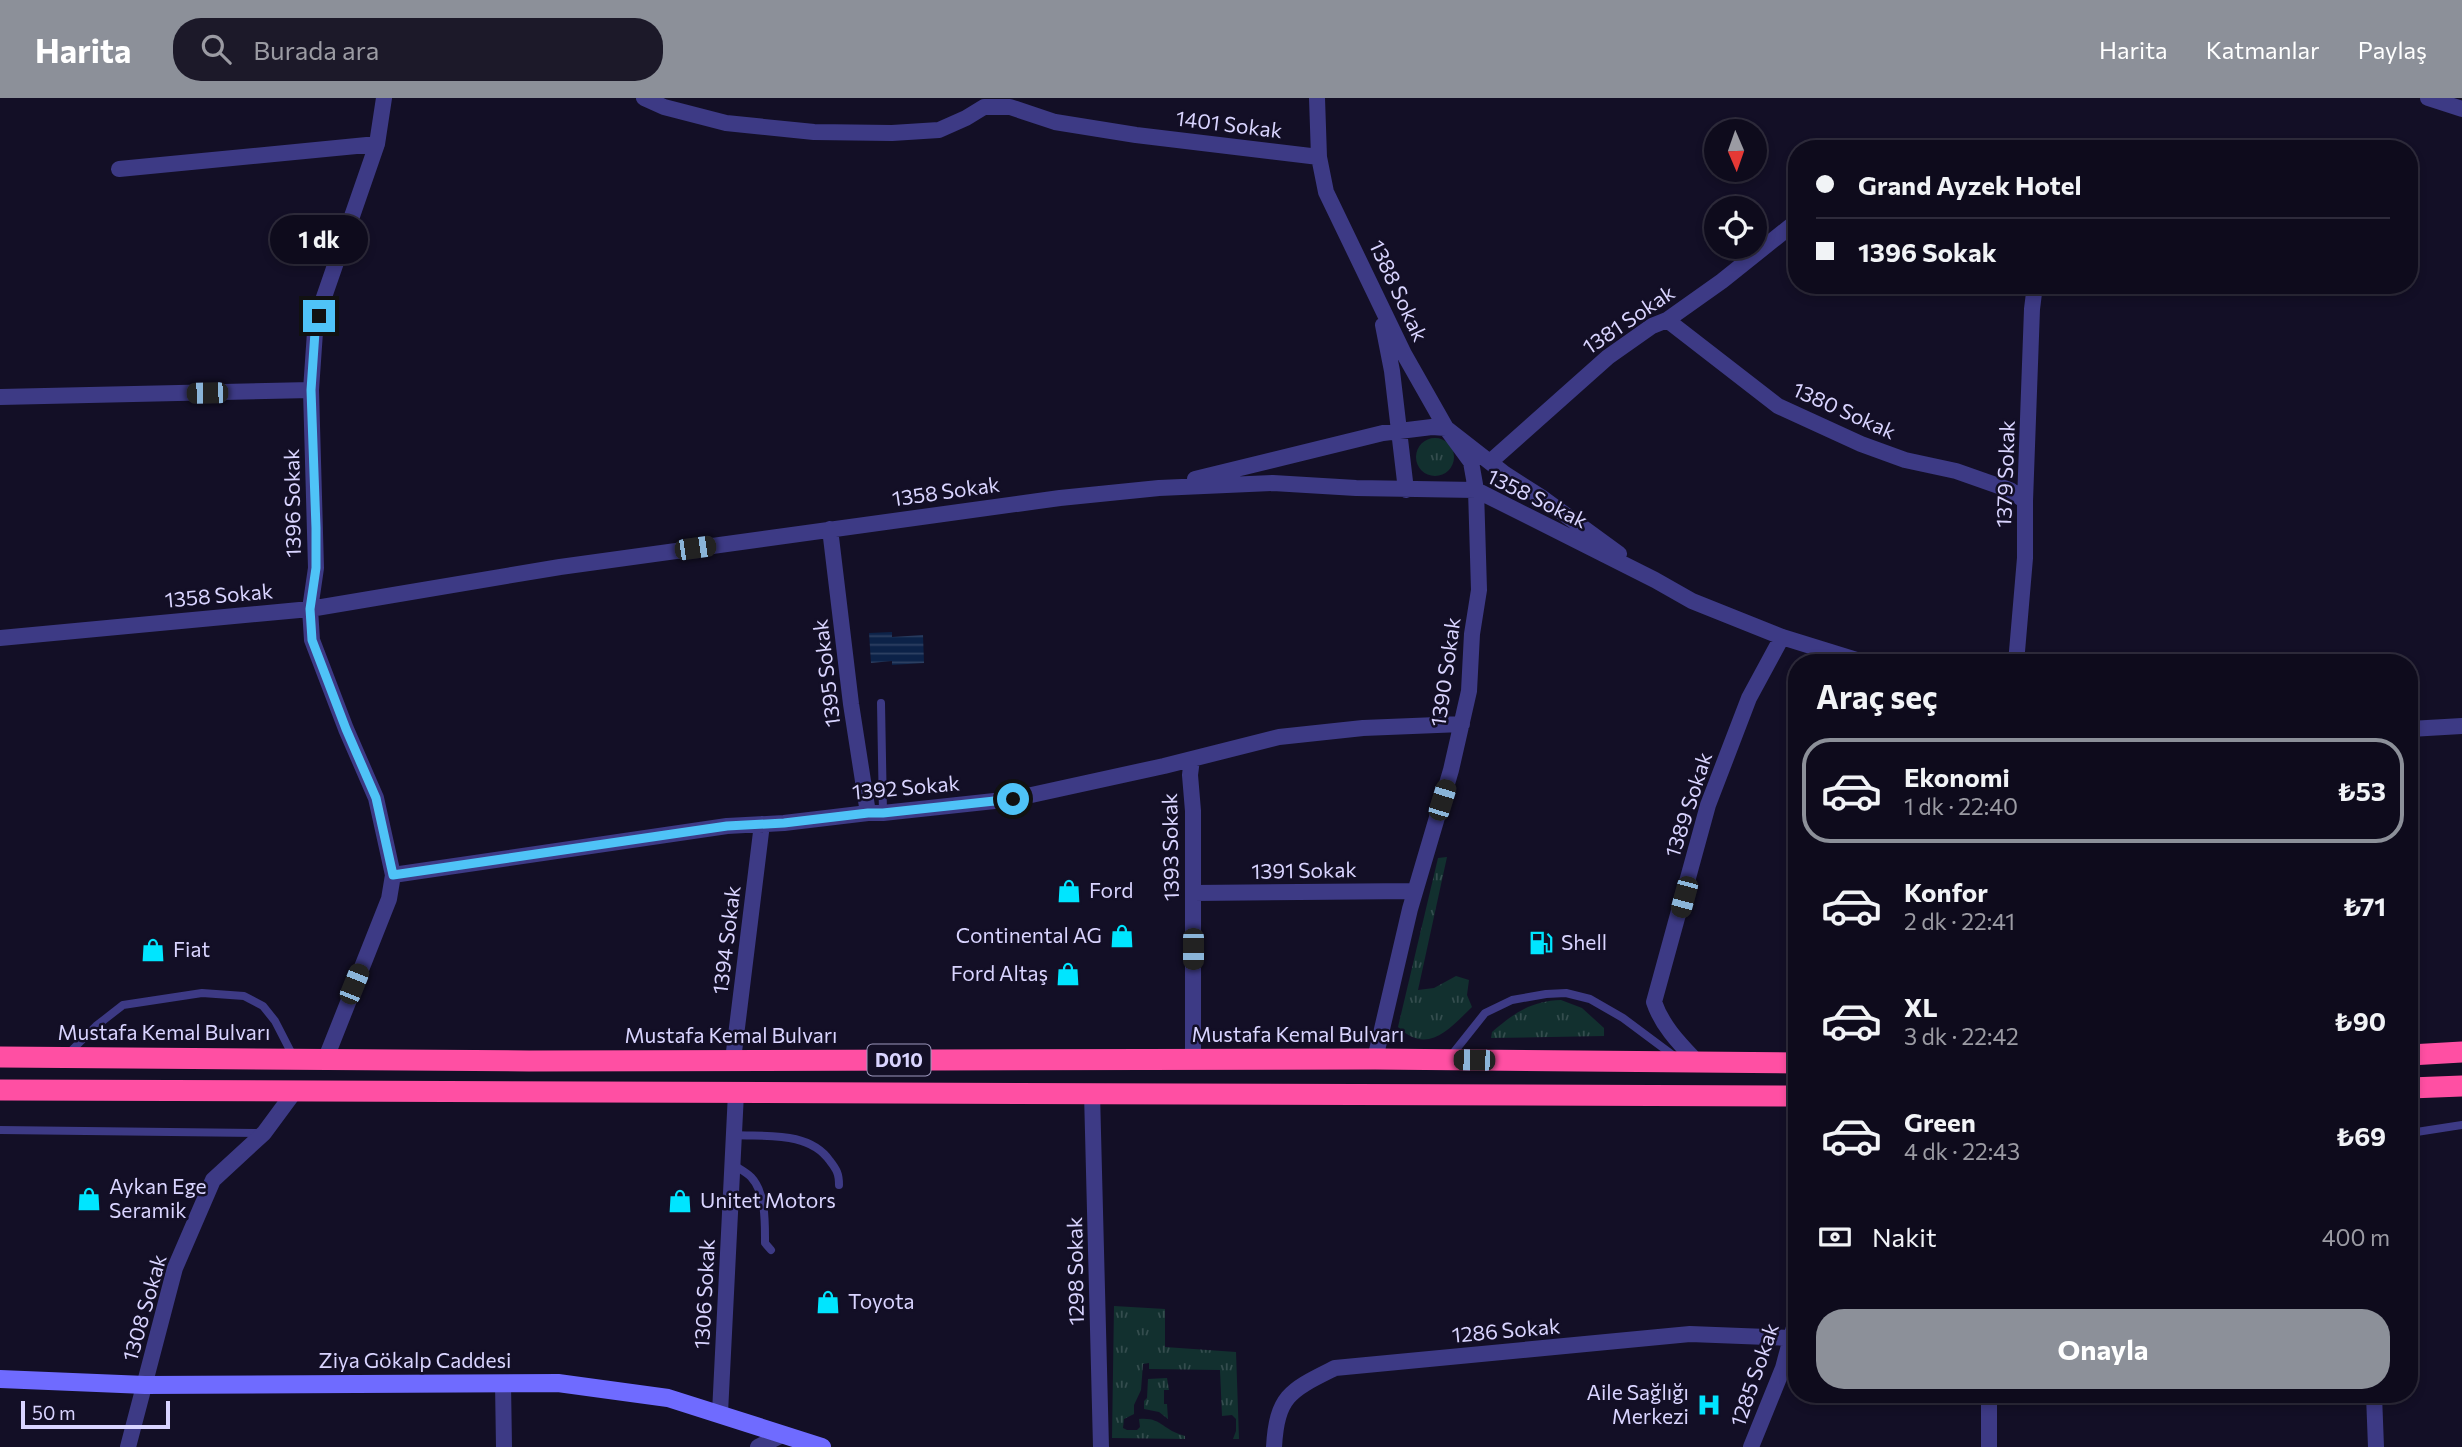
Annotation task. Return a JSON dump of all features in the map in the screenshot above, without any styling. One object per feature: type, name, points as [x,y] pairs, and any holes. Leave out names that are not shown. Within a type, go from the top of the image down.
[{"type":"highway","points":[[2418,1055],[2462,1052]]},
{"type":"highway","name":"Mustafa Kemal Bulvarı","points":[[0,1057],[1375,1059],[1788,1063]]},
{"type":"highway","points":[[2418,1088],[2462,1086]]},
{"type":"highway","name":"D010","points":[[0,1090],[1788,1096]]},
{"type":"street","name":"1396 Sokak","points":[[326,1058],[389,899],[393,875],[376,798],[312,640],[310,609],[316,568],[311,390],[318,321],[377,144],[384,98]]},
{"type":"street","name":"1401 Sokak","points":[[644,98],[664,107],[726,123],[814,132],[892,133],[939,130],[984,107],[1010,107],[1055,122],[1136,135],[1319,157]]},
{"type":"street","name":"1388 Sokak","points":[[1317,98],[1319,157],[1326,192],[1404,354],[1446,428],[1471,462],[1476,490]]},
{"type":"street","points":[[2428,98],[2462,109]]},
{"type":"street","points":[[119,169],[377,144]]},
{"type":"street","name":"1381 Sokak","points":[[1490,461],[1608,357],[1722,281],[1788,228]]},
{"type":"street","name":"1379 Sokak","points":[[2018,654],[2025,558],[2034,294]]},
{"type":"street","points":[[1379,305],[1392,371],[1406,490]]},
{"type":"street","name":"1380 Sokak","points":[[1667,320],[1778,406],[1861,444],[1905,460],[1956,471],[2010,490],[2025,501]]},
{"type":"street","points":[[0,397],[311,390]]},
{"type":"street","points":[[1159,488],[1398,431],[1446,428],[1655,580]]},
{"type":"street","name":"1358 Sokak","points":[[0,638],[310,609],[560,567],[1060,498],[1159,488],[1273,483],[1406,490],[1476,490],[1692,601],[1782,637],[1837,654]]},
{"type":"street","name":"1390 Sokak","points":[[1375,1059],[1415,891],[1451,771],[1469,691],[1472,634],[1479,590],[1476,490]]},
{"type":"street","name":"1395 Sokak","points":[[830,528],[851,704],[875,813]]},
{"type":"street","name":"1389 Sokak","points":[[1689,1062],[1657,1012],[1654,1002],[1708,805],[1749,698],[1782,637]]},
{"type":"street","name":"1392 Sokak","points":[[393,875],[727,826],[1013,799],[1279,737],[1363,728],[1462,724]]},
{"type":"street","points":[[2418,729],[2462,726]]},
{"type":"street","name":"1393 Sokak","points":[[1192,759],[1193,1060]]},
{"type":"street","name":"1394 Sokak","points":[[733,1060],[762,824]]},
{"type":"street","name":"1391 Sokak","points":[[1193,893],[1415,891]]},
{"type":"street","name":"1308 Sokak","points":[[128,1447],[175,1268],[212,1180],[264,1133],[295,1091]]},
{"type":"street","name":"1306 Sokak","points":[[720,1413],[736,1093]]},
{"type":"street","name":"1298 Sokak","points":[[1092,1093],[1101,1447]]},
{"type":"street","name":"1286 Sokak","points":[[1274,1447],[1276,1421],[1283,1403],[1301,1385],[1335,1368],[1690,1334],[1788,1338]]},
{"type":"street","name":"1285 Sokak","points":[[1751,1447],[1788,1349]]},
{"type":"street","name":"Ziya Gökalp Caddesi","points":[[0,1379],[145,1385],[558,1383],[668,1398],[822,1447]]},
{"type":"street","points":[[503,1383],[504,1447]]},
{"type":"street","points":[[1989,1403],[1989,1447]]},
{"type":"street","points":[[2374,1403],[2376,1447]]},
{"type":"street","points":[[758,1447],[782,1435]]},
{"type":"lane","points":[[875,813],[881,704]]},
{"type":"lane","points":[[65,1057],[96,1026],[123,1005],[201,993],[244,996],[263,1006],[275,1021],[294,1058]]},
{"type":"lane","points":[[1448,1060],[1485,1013],[1512,1000],[1566,993],[1590,999],[1689,1062]]},
{"type":"lane","points":[[2418,1132],[2462,1125]]},
{"type":"lane","points":[[0,1130],[264,1133]]},
{"type":"lane","points":[[734,1135],[808,1142],[822,1149],[839,1173],[839,1185]]},
{"type":"lane","points":[[732,1164],[751,1177],[759,1190],[765,1220],[765,1243],[771,1250]]},
{"type":"green space","points":[[1435,438],[1448,444],[1454,457],[1448,470],[1435,476],[1422,470],[1416,457],[1422,444]]},
{"type":"green space","points":[[1447,857],[1418,990],[1434,988],[1456,976],[1469,980],[1467,995],[1472,1007],[1438,1036],[1419,1039],[1398,1027],[1438,858]]},
{"type":"green space","points":[[1561,1000],[1582,1008],[1604,1028],[1604,1036],[1491,1038],[1492,1032],[1524,1009]]},
{"type":"green space","points":[[1114,1306],[1165,1309],[1165,1347],[1236,1352],[1239,1439],[1233,1439],[1236,1419],[1232,1415],[1222,1416],[1220,1370],[1149,1369],[1149,1363],[1143,1364],[1141,1390],[1134,1405],[1134,1414],[1124,1419],[1123,1428],[1137,1430],[1140,1427],[1139,1419],[1153,1420],[1185,1436],[1185,1439],[1112,1438]]},
{"type":"green space","points":[[1167,1378],[1169,1390],[1164,1390],[1164,1404],[1167,1404],[1168,1419],[1159,1412],[1144,1409],[1148,1379]]},
{"type":"water","points":[[892,632],[892,637],[923,635],[924,663],[871,663],[869,633]]},
{"type":"place","name":"Ford","points":[[1069,891]]},
{"type":"place","name":"Continental AG","points":[[1122,936]]},
{"type":"place","name":"Shell","points":[[1541,943]]},
{"type":"place","name":"Fiat","points":[[153,950]]},
{"type":"place","name":"Ford Altaş","points":[[1068,974]]},
{"type":"place","name":"Aykan Ege Seramik","points":[[89,1199]]},
{"type":"place","name":"Unitet Motors","points":[[680,1201]]},
{"type":"place","name":"Toyota","points":[[828,1302]]},
{"type":"place","name":"Aile Sağlığı Merkezi","points":[[1709,1405]]},
{"type":"route","points":[[319,316],[315,332],[311,390],[316,528],[316,568],[310,609],[312,640],[376,798],[393,875],[727,826],[784,823],[1013,799]]}]
